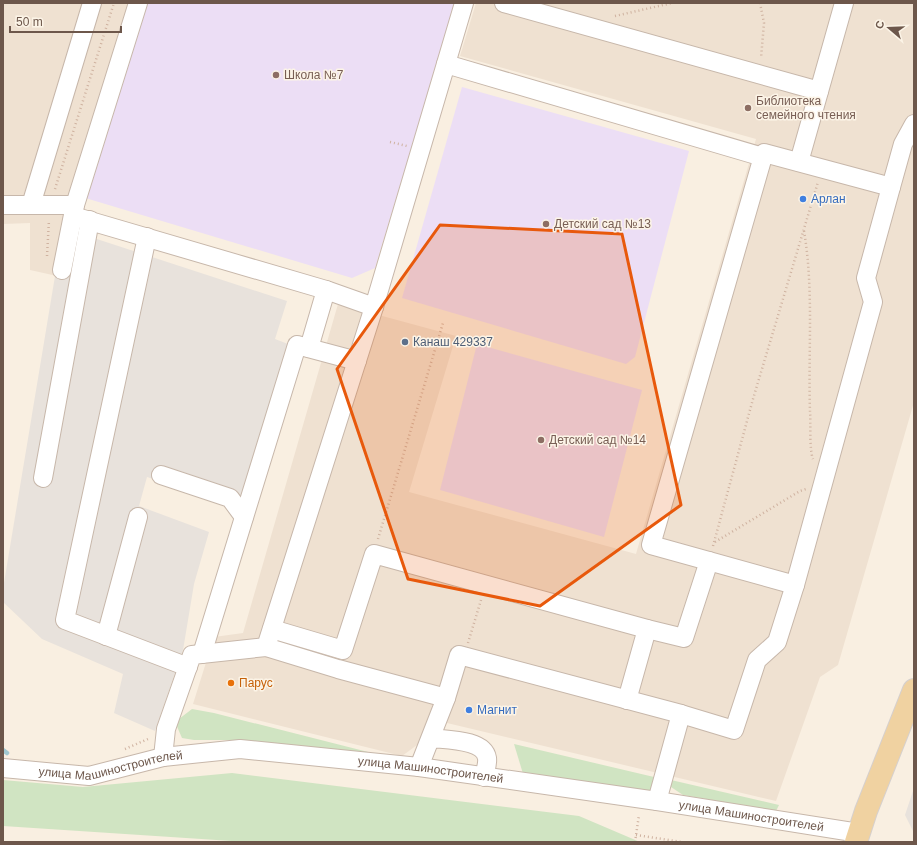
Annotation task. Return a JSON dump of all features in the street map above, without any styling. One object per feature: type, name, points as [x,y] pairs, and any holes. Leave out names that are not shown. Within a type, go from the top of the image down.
[{"type":"main road","name":"улица Машиностроителей","points":[[857,840],[914,690]]},
{"type":"street","points":[[31,205],[92,3]]},
{"type":"street","points":[[62,270],[138,3]]},
{"type":"street","points":[[266,647],[374,307],[464,3]]},
{"type":"street","points":[[504,3],[548,9],[758,74],[819,91]]},
{"type":"street","points":[[799,162],[844,3]]},
{"type":"street","points":[[446,64],[763,157]]},
{"type":"street","points":[[419,767],[446,698],[459,655],[681,714],[734,730],[757,660],[777,642],[796,585],[873,302],[866,278],[903,144],[914,124]]},
{"type":"street","points":[[796,585],[651,545],[764,153],[891,187]]},
{"type":"street","points":[[3,205],[50,204],[147,237],[326,290],[374,307]]},
{"type":"street","points":[[43,478],[79,213]]},
{"type":"street","points":[[147,237],[65,620],[188,667]]},
{"type":"street","points":[[309,348],[326,290]]},
{"type":"street","points":[[202,654],[297,345],[357,361]]},
{"type":"street","points":[[161,475],[230,498],[244,517]]},
{"type":"street","points":[[106,636],[138,517]]},
{"type":"street","points":[[272,629],[343,650],[374,554],[684,638],[709,561]]},
{"type":"street","points":[[627,700],[647,629]]},
{"type":"street","points":[[163,757],[166,729],[192,655],[266,647],[338,669],[446,698]]},
{"type":"street","points":[[649,800],[681,714]]},
{"type":"street","points":[[431,738],[469,743],[478,746],[485,752],[487,759],[484,777]]},
{"type":"street","name":"улица Машиностроителей","points":[[3,768],[89,776],[163,757],[240,749],[419,767],[649,800],[857,840]]},
{"type":"path","points":[[62,270],[47,256],[50,204],[114,3]]},
{"type":"path","points":[[614,17],[672,3]]},
{"type":"path","points":[[758,74],[763,47],[764,23],[760,3]]},
{"type":"path","points":[[390,142],[411,147]]},
{"type":"path","points":[[709,561],[753,399],[822,168]]},
{"type":"path","points":[[714,542],[800,491],[823,484],[812,457],[809,382],[811,342],[808,256],[804,231]]},
{"type":"path","points":[[374,554],[443,324]]},
{"type":"path","points":[[464,656],[486,585]]},
{"type":"path","points":[[123,750],[145,741],[166,729]]},
{"type":"path","points":[[635,842],[636,835],[649,800]]},
{"type":"path","points":[[636,835],[682,842]]},
{"type":"highlighted area","points":[[440,225],[622,234],[681,505],[540,606],[408,579],[337,369]]},
{"type":"shaded area","points":[[3,3],[142,3],[82,197],[66,278],[30,270],[30,223],[3,224]]},
{"type":"shaded area","name":"Школа №7","points":[[142,3],[455,3],[375,268],[352,278],[82,197]]},
{"type":"shaded area","points":[[476,3],[914,3],[914,402],[838,665],[820,677],[776,801],[447,723],[402,756],[193,704],[214,637],[243,633],[338,304],[456,336],[409,492],[636,554],[756,139],[460,56]]},
{"type":"shaded area","name":"Детский сад №13","points":[[462,87],[689,151],[635,357],[626,364],[402,298]]},
{"type":"shaded area","points":[[63,228],[287,301],[275,339],[288,344],[239,507],[147,477],[139,506],[209,532],[194,584],[183,650],[155,731],[114,713],[123,674],[42,639],[3,602],[3,589]]},
{"type":"shaded area","name":"Детский сад №14","points":[[477,344],[642,390],[604,537],[440,490]]},
{"type":"shaded area","points":[[914,788],[914,833],[905,815]]},
{"type":"green space","points":[[192,709],[214,713],[376,754],[292,749],[248,740],[194,740],[182,738],[175,722]]},
{"type":"green space","points":[[514,744],[654,777],[654,786],[648,792],[524,777]]},
{"type":"green space","points":[[232,773],[579,816],[640,842],[247,842],[3,826],[3,780],[83,787]]},
{"type":"green space","points":[[671,780],[779,805],[776,811],[683,795],[671,787]]},
{"type":"waterway","points":[[3,750],[7,753]]},
{"type":"place","name":"Школа №7","points":[[276,75]]},
{"type":"place","name":"Библиотека семейного чтения","points":[[748,108]]},
{"type":"place","name":"Арлан","points":[[803,199]]},
{"type":"place","name":"Детский сад №13","points":[[546,224]]},
{"type":"place","name":"Канаш 429337","points":[[405,342]]},
{"type":"place","name":"Детский сад №14","points":[[541,440]]},
{"type":"place","name":"Парус","points":[[231,683]]},
{"type":"place","name":"Магнит","points":[[469,710]]}]
